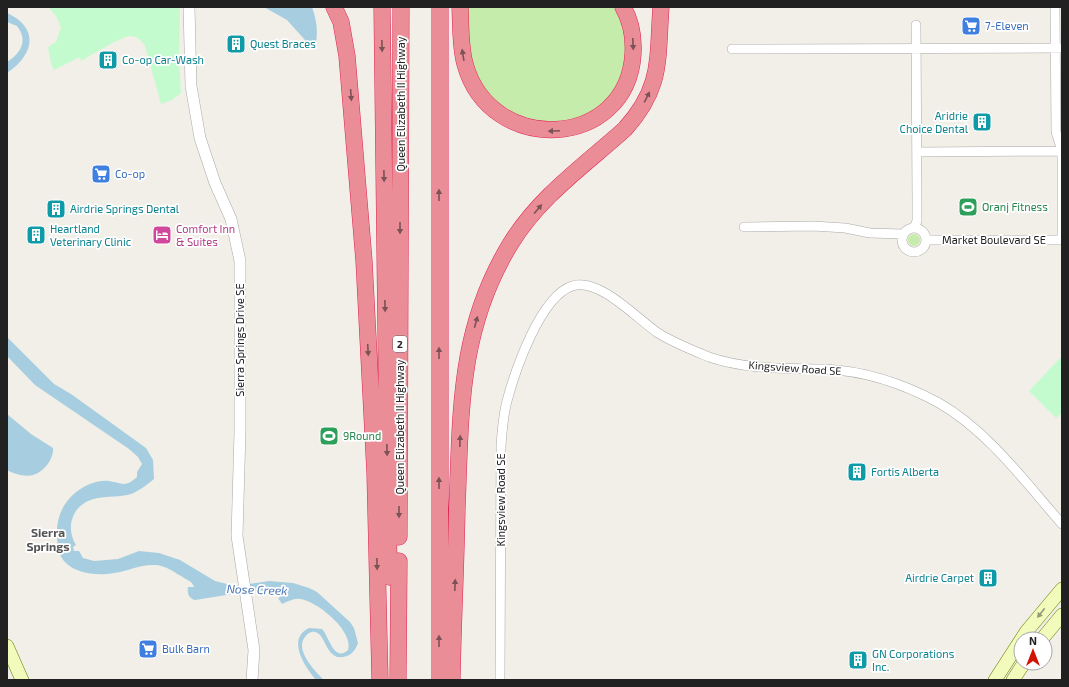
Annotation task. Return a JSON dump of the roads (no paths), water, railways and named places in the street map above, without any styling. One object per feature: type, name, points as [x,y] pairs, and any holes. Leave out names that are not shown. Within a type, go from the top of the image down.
[{"type":"highway","points":[[334,7],[341,22],[347,56],[364,261],[375,473],[380,680]]},
{"type":"highway","points":[[382,7],[390,680]]},
{"type":"highway","name":"Queen Elizabeth II Highway","points":[[398,680],[401,7]]},
{"type":"highway","points":[[440,7],[440,680]]},
{"type":"highway","points":[[460,7],[464,64],[477,90],[495,110],[507,119],[531,129],[560,131],[585,123],[598,116],[617,98],[625,85],[633,59],[632,33],[623,7]]},
{"type":"highway","points":[[653,7],[660,32]]},
{"type":"highway","points":[[452,680],[462,392],[467,357],[479,309],[484,296],[512,242],[536,210],[556,189],[625,129],[641,108],[655,80],[659,61],[661,7]]},
{"type":"main road","points":[[995,680],[1026,632],[1062,589]]},
{"type":"main road","points":[[1049,631],[1062,615]]},
{"type":"main road","points":[[7,646],[22,680]]},
{"type":"main road","points":[[1013,680],[1019,671]]},
{"type":"street","name":"Sierra Springs Drive SE","points":[[189,7],[190,86],[200,138],[215,183],[231,219],[240,261],[240,432],[237,536],[245,599],[254,650],[252,680]]},
{"type":"street","points":[[1055,7],[1059,48],[1056,132],[1062,151],[1062,240]]},
{"type":"street","points":[[914,228],[922,232],[926,240],[919,251],[910,251],[902,243],[906,231],[914,228],[917,221],[916,25]]},
{"type":"street","points":[[732,49],[1059,48]]},
{"type":"street","points":[[917,152],[1062,151]]},
{"type":"street","points":[[744,227],[813,226],[845,228],[870,233],[904,234]]},
{"type":"street","name":"Market Boulevard SE","points":[[926,240],[1062,240]]},
{"type":"street","name":"Kingsview Road SE","points":[[500,680],[501,446],[505,412],[520,360],[536,326],[557,295],[573,286],[580,284],[596,288],[659,334],[685,347],[711,357],[770,368],[826,370],[855,373],[891,381],[922,394],[958,415],[980,434],[1062,524]]},
{"type":"water","points":[[264,7],[312,7],[317,28],[314,50],[287,20]]},
{"type":"water","points":[[7,13],[18,19],[25,26],[29,34],[30,42],[28,50],[23,58],[7,73],[7,62],[16,55],[23,42],[21,32],[17,26],[7,22]]},
{"type":"water","name":"Nose Creek","points":[[7,337],[54,384],[71,394],[146,448],[153,460],[154,479],[140,489],[131,494],[93,499],[78,509],[74,514],[71,526],[71,532],[76,545],[73,547],[74,551],[79,551],[83,558],[94,561],[118,559],[139,551],[159,553],[180,560],[215,581],[235,586],[269,581],[293,583],[309,588],[317,592],[350,622],[354,628],[358,643],[355,650],[347,656],[337,657],[329,651],[318,633],[311,632],[308,634],[302,642],[302,648],[307,660],[324,680],[316,680],[307,668],[300,653],[298,646],[302,633],[309,628],[322,629],[332,647],[339,653],[343,653],[348,650],[348,642],[340,626],[333,618],[316,605],[300,599],[291,600],[282,604],[278,598],[280,597],[280,594],[258,590],[195,600],[190,597],[188,592],[188,587],[194,587],[192,583],[163,566],[150,565],[114,573],[95,574],[81,572],[65,562],[61,557],[57,543],[57,530],[61,512],[70,497],[87,485],[96,482],[109,481],[123,484],[129,483],[137,477],[137,472],[142,464],[138,457],[129,449],[35,385],[7,356]]},
{"type":"water","points":[[7,414],[31,434],[53,448],[50,461],[41,471],[30,476],[16,474],[7,470]]},
{"type":"place","name":"7-Eleven","points":[[971,26]]},
{"type":"place","name":"Quest Braces","points":[[236,44]]},
{"type":"place","name":"Co-op Car-Wash","points":[[108,60]]},
{"type":"place","name":"Aridrie Choice Dental","points":[[982,122]]},
{"type":"place","name":"Co-op","points":[[101,174]]},
{"type":"place","name":"Oranj Fitness","points":[[968,207]]},
{"type":"place","name":"Airdrie Springs Dental","points":[[56,209]]},
{"type":"place","name":"Heartland Veterinary Clinic","points":[[36,235]]},
{"type":"place","name":"Comfort Inn & Suites","points":[[162,235]]},
{"type":"place","name":"9Round","points":[[329,436]]},
{"type":"place","name":"Fortis Alberta","points":[[857,472]]},
{"type":"place","name":"Airdrie Carpet","points":[[988,578]]},
{"type":"place","name":"Bulk Barn","points":[[148,649]]},
{"type":"place","name":"GN Corporations Inc.","points":[[858,660]]},
{"type":"district","name":"Sierra Springs","points":[[48,540]]}]
